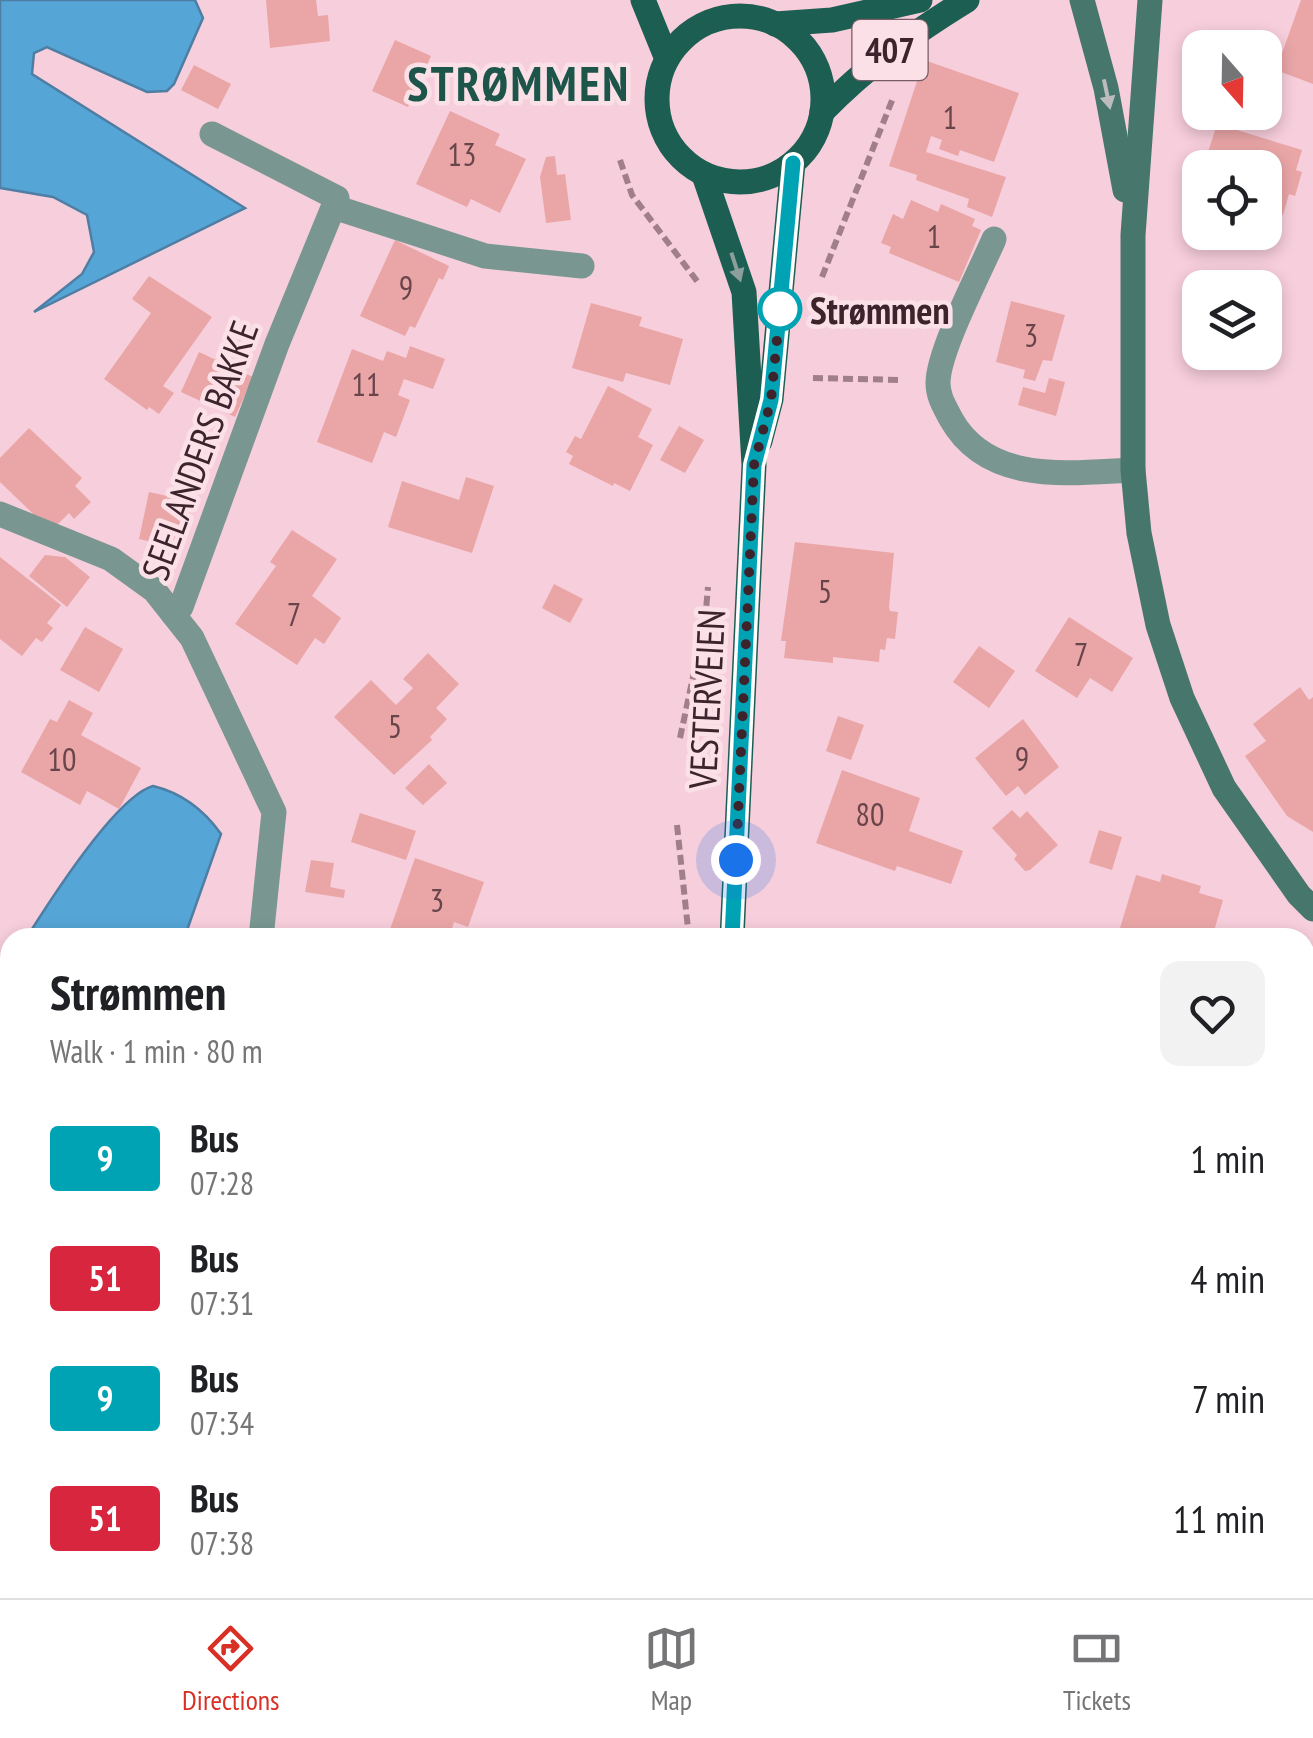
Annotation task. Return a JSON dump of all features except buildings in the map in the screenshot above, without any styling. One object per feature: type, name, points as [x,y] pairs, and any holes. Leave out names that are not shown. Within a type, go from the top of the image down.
[{"type":"main road","points":[[643,0],[667,59]]},
{"type":"main road","name":"407","points":[[775,24],[832,20],[920,0]]},
{"type":"main road","name":"407","points":[[822,112],[868,66],[900,41],[967,0]]},
{"type":"main road","points":[[1082,0],[1106,88],[1132,234]]},
{"type":"main road","points":[[1150,0],[1132,234],[1133,470],[1139,533],[1158,625],[1182,698],[1224,788],[1313,910]]},
{"type":"main road","points":[[733,8],[775,24],[797,39],[814,60],[822,86],[822,112],[807,149],[772,176],[750,182],[726,182],[704,175],[681,159],[666,137],[658,112],[658,85],[667,59],[698,28],[733,8]]},
{"type":"main road","name":"VESTERVEIEN","points":[[754,465],[771,400],[793,163]]},
{"type":"main road","name":"VESTERVEIEN","points":[[704,175],[744,292],[754,465],[732,928]]},
{"type":"street","points":[[212,134],[337,198],[334,208],[485,256],[582,266]]},
{"type":"street","name":"SEELANDERS BAKKE","points":[[261,928],[274,812],[192,638],[173,614],[182,608],[277,344],[334,208]]},
{"type":"street","points":[[994,239],[944,356],[938,381],[940,398],[960,435],[993,460],[1037,473],[1133,470]]},
{"type":"street","points":[[0,514],[111,559],[154,590],[173,614]]},
{"type":"path","points":[[815,292],[894,94]]},
{"type":"path","points":[[620,160],[632,195],[705,294]]},
{"type":"path","points":[[813,378],[938,381]]},
{"type":"path","points":[[680,738],[705,621],[708,584]]},
{"type":"path","points":[[677,825],[688,928]]},
{"type":"water","points":[[0,0],[195,0],[203,18],[174,84],[167,91],[147,92],[47,47],[34,53],[32,74],[245,208],[34,312],[82,274],[94,252],[87,215],[53,197],[0,188]]},
{"type":"water","points":[[153,786],[173,793],[192,804],[221,834],[188,928],[33,928],[102,829],[138,794]]},
{"type":"bus line","name":"9","points":[[732,928],[754,465],[771,400],[793,163]]},
{"type":"place","name":"Strømmen","points":[[780,309]]},
{"type":"district","name":"STRØMMEN","points":[[519,83]]},
{"type":"route","points":[[736,860],[754,465],[771,400],[780,309]]}]
